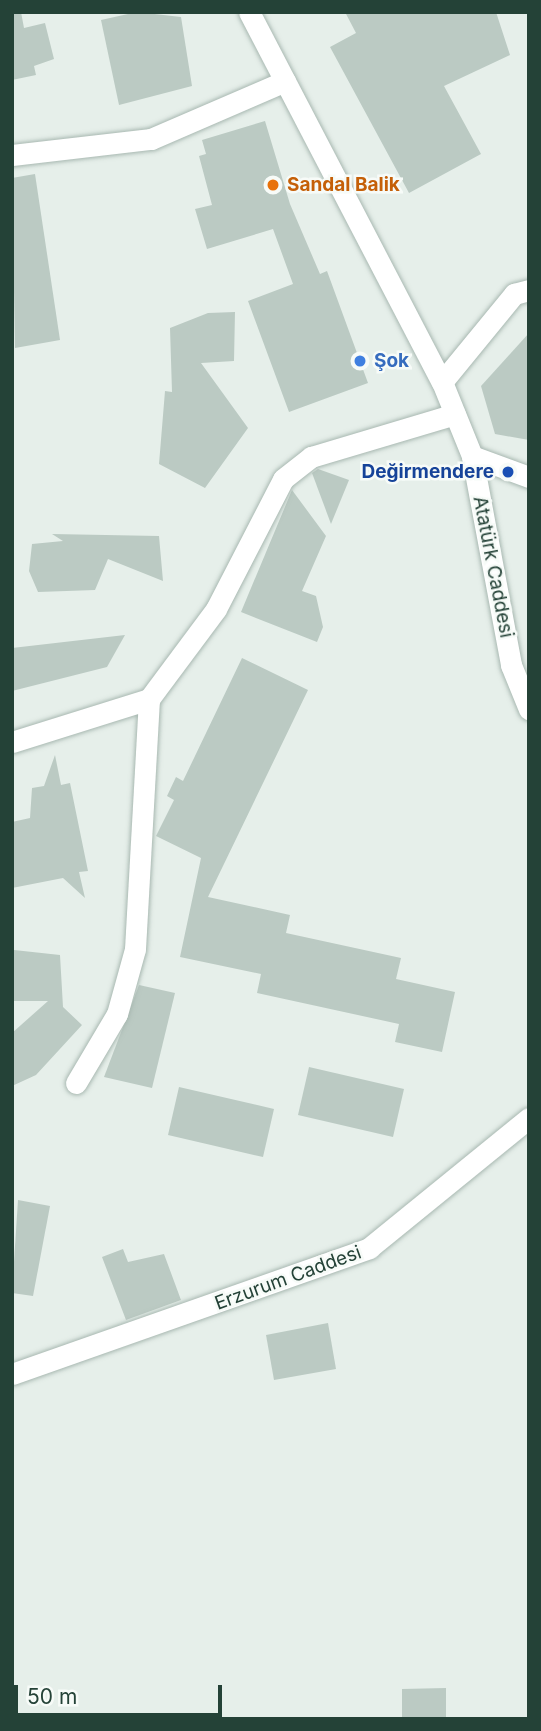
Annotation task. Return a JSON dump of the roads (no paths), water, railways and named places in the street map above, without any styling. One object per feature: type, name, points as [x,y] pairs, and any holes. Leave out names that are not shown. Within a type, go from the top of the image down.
[{"type":"street","name":"Atatürk Caddesi","points":[[252,13],[442,382],[472,456],[511,665],[529,709]]},
{"type":"street","points":[[12,155],[151,139],[285,81]]},
{"type":"street","points":[[442,382],[514,294],[529,289]]},
{"type":"street","points":[[76,1083],[117,1014],[135,949],[149,699],[216,609],[283,479],[311,457],[455,414]]},
{"type":"street","points":[[472,456],[529,477]]},
{"type":"street","points":[[12,742],[149,699]]},
{"type":"street","name":"Erzurum Caddesi","points":[[12,1374],[369,1248],[529,1118]]},
{"type":"place","name":"Sandal Balik","points":[[273,185]]},
{"type":"place","name":"Şok","points":[[360,361]]},
{"type":"place","name":"Değirmendere","points":[[508,472]]}]
